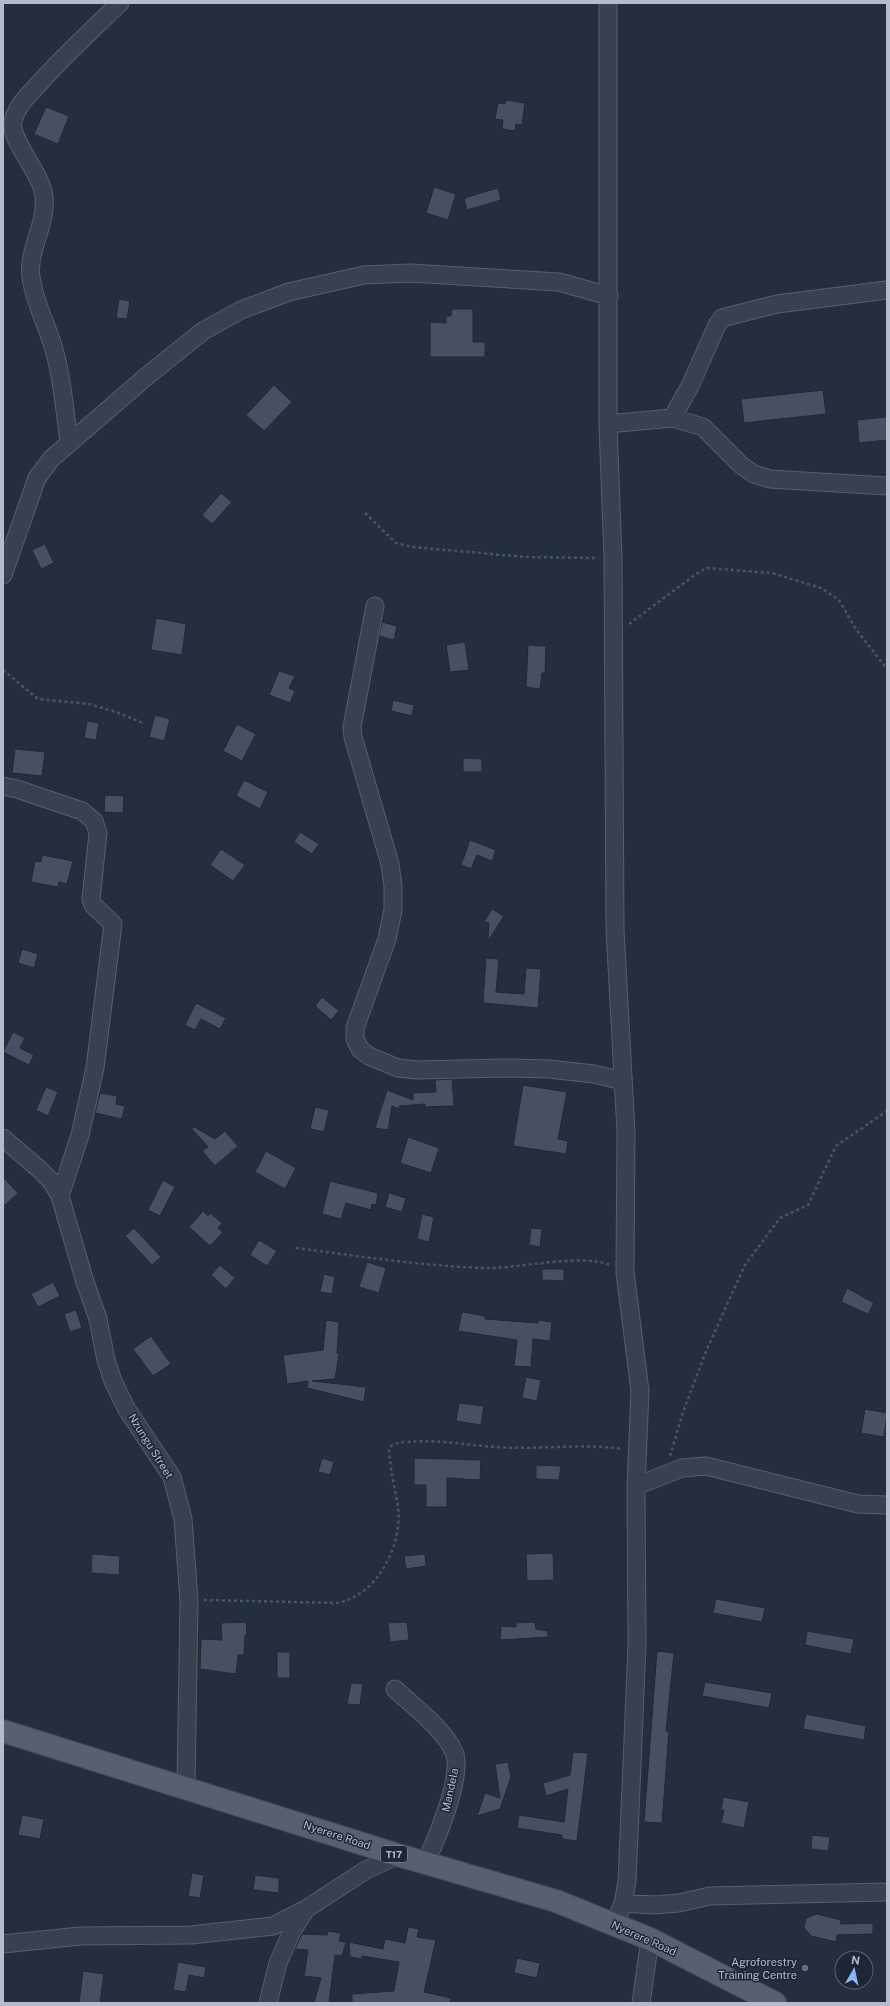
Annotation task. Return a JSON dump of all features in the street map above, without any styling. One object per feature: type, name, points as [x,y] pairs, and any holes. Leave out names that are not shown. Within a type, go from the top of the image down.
[{"type":"main road","name":"Nyerere Road","points":[[3,1731],[186,1787],[398,1855],[556,1901],[650,1939],[775,2003]]},
{"type":"street","points":[[70,442],[61,384],[50,338],[39,310],[31,278],[30,264],[44,216],[44,193],[40,178],[13,134],[13,122],[16,112],[28,94],[59,61],[120,3]]},
{"type":"street","points":[[608,3],[608,424],[613,558],[616,929],[626,1132],[625,1272],[640,1390],[639,1451],[636,1486],[637,1645],[627,1882],[623,1903],[615,1924]]},
{"type":"street","points":[[3,575],[37,478],[51,459],[203,331],[241,310],[289,292],[364,275],[410,273],[559,282],[609,296]]},
{"type":"street","points":[[672,418],[690,386],[717,325],[722,318],[778,304],[887,290]]},
{"type":"street","points":[[608,424],[672,418],[703,427],[741,465],[754,474],[770,479],[887,486]]},
{"type":"street","points":[[375,606],[352,727],[353,737],[390,864],[393,886],[393,910],[387,939],[355,1028],[355,1039],[360,1049],[368,1056],[398,1068],[417,1070],[504,1068],[549,1069],[594,1074],[623,1081]]},
{"type":"street","points":[[3,786],[17,789],[82,811],[94,821],[98,833],[91,899],[93,905],[113,924],[95,1068],[80,1135],[60,1196]]},
{"type":"street","name":"Nzungu Street","points":[[3,1138],[40,1169],[51,1181],[60,1196],[98,1319],[106,1360],[113,1380],[126,1408],[172,1477],[183,1519],[189,1600],[186,1787]]},
{"type":"street","points":[[636,1486],[665,1473],[682,1468],[706,1466],[852,1502],[879,1506],[887,1505]]},
{"type":"street","name":"Mandela","points":[[395,1689],[444,1736],[454,1752],[456,1763],[450,1802],[440,1831],[425,1863]]},
{"type":"street","points":[[3,1944],[80,1936],[191,1935],[273,1926],[306,1909],[331,1891],[366,1870],[398,1855]]},
{"type":"street","points":[[623,1903],[654,1905],[679,1903],[710,1896],[887,1892]]},
{"type":"street","points":[[268,2003],[278,1963],[292,1931],[306,1909]]},
{"type":"street","points":[[641,2003],[650,1939]]},
{"type":"path","points":[[365,513],[396,543],[412,547],[525,556],[613,558]]},
{"type":"path","points":[[613,635],[696,574],[707,568],[772,573],[821,588],[839,600],[855,628],[887,669]]},
{"type":"path","points":[[3,670],[38,699],[89,704],[116,712],[143,723]]},
{"type":"path","points":[[665,1473],[683,1412],[707,1349],[745,1265],[780,1218],[808,1205],[836,1146],[887,1111]]},
{"type":"path","points":[[296,1248],[419,1264],[486,1268],[587,1260],[605,1263],[625,1272]]},
{"type":"path","points":[[189,1600],[338,1603],[348,1601],[371,1585],[382,1571],[394,1543],[398,1508],[390,1465],[389,1449],[394,1444],[430,1441],[496,1447],[602,1446],[639,1451]]},
{"type":"building","points":[[506,100],[525,103],[522,125],[516,124],[515,131],[502,129],[503,120],[495,119],[498,103],[505,104]]},
{"type":"building","points":[[46,107],[69,116],[58,144],[34,134]]},
{"type":"building","points":[[434,187],[456,194],[448,220],[426,213]]},
{"type":"building","points":[[498,188],[501,200],[467,210],[464,198]]},
{"type":"building","points":[[119,299],[130,301],[127,319],[116,318]]},
{"type":"building","points":[[452,309],[473,309],[473,342],[485,342],[485,357],[430,357],[430,322],[446,323],[446,316],[451,316]]},
{"type":"building","points":[[274,385],[292,402],[264,431],[246,415]]},
{"type":"building","points":[[823,390],[826,414],[744,423],[741,399]]},
{"type":"building","points":[[887,417],[887,440],[859,443],[857,420]]},
{"type":"building","points":[[221,493],[232,502],[212,524],[202,515]]},
{"type":"building","points":[[45,544],[54,563],[41,569],[32,550]]},
{"type":"building","points":[[156,618],[186,624],[182,655],[151,650]]},
{"type":"building","points":[[382,622],[397,626],[394,640],[379,636]]},
{"type":"building","points":[[465,642],[469,670],[450,672],[446,645]]},
{"type":"building","points":[[528,645],[546,646],[545,673],[542,673],[540,689],[526,687]]},
{"type":"building","points":[[279,671],[295,676],[289,688],[295,691],[290,703],[269,695]]},
{"type":"building","points":[[393,700],[414,705],[412,716],[391,711]]},
{"type":"building","points":[[155,715],[170,719],[164,741],[149,737]]},
{"type":"building","points":[[87,721],[99,723],[96,740],[84,738]]},
{"type":"building","points":[[237,724],[256,734],[242,761],[223,751]]},
{"type":"building","points":[[15,749],[45,752],[42,776],[12,773]]},
{"type":"building","points":[[463,758],[482,759],[482,772],[463,772]]},
{"type":"building","points":[[244,780],[268,792],[260,809],[236,796]]},
{"type":"building","points":[[105,795],[124,796],[123,813],[104,812]]},
{"type":"building","points":[[300,832],[319,844],[312,854],[294,842]]},
{"type":"building","points":[[470,840],[496,850],[492,861],[477,855],[471,869],[461,865]]},
{"type":"building","points":[[221,849],[245,865],[233,881],[210,865]]},
{"type":"building","points":[[42,855],[73,861],[67,884],[59,882],[58,887],[31,882],[35,861],[41,862]]},
{"type":"building","points":[[492,909],[504,916],[488,941],[489,923],[484,922]]},
{"type":"building","points":[[22,949],[38,954],[34,968],[18,963]]},
{"type":"building","points":[[486,958],[499,959],[496,992],[524,994],[526,968],[541,969],[538,1008],[483,1003]]},
{"type":"building","points":[[322,997],[339,1011],[331,1020],[315,1006]]},
{"type":"building","points":[[196,1003],[226,1018],[220,1029],[201,1019],[195,1030],[185,1025]]},
{"type":"building","points":[[13,1032],[25,1038],[20,1048],[34,1055],[29,1065],[3,1052]]},
{"type":"building","points":[[452,1079],[454,1106],[425,1107],[425,1104],[399,1106],[399,1109],[392,1106],[388,1130],[375,1128],[387,1090],[413,1100],[413,1093],[436,1092],[435,1080]]},
{"type":"building","points":[[523,1085],[567,1092],[558,1139],[568,1141],[566,1154],[513,1146]]},
{"type":"building","points":[[46,1087],[58,1092],[48,1116],[36,1110]]},
{"type":"building","points":[[100,1093],[117,1096],[116,1104],[125,1106],[122,1119],[95,1113]]},
{"type":"building","points":[[315,1107],[329,1110],[324,1132],[310,1129]]},
{"type":"building","points":[[194,1127],[215,1139],[225,1131],[238,1146],[215,1166],[202,1151],[208,1147],[192,1129]]},
{"type":"building","points":[[408,1137],[439,1148],[431,1173],[400,1163]]},
{"type":"building","points":[[266,1151],[296,1168],[285,1189],[255,1172]]},
{"type":"building","points":[[3,1177],[18,1193],[3,1207]]},
{"type":"building","points":[[163,1180],[175,1187],[160,1216],[148,1210]]},
{"type":"building","points":[[330,1181],[378,1193],[376,1205],[372,1204],[371,1210],[346,1203],[341,1219],[322,1214]]},
{"type":"building","points":[[389,1193],[406,1198],[402,1212],[385,1207]]},
{"type":"building","points":[[203,1211],[208,1216],[210,1213],[222,1223],[218,1228],[223,1232],[210,1246],[189,1227]]},
{"type":"building","points":[[422,1214],[434,1217],[429,1242],[417,1239]]},
{"type":"building","points":[[134,1228],[161,1257],[152,1265],[125,1236]]},
{"type":"building","points":[[531,1228],[542,1229],[540,1247],[529,1245]]},
{"type":"building","points":[[259,1240],[277,1251],[267,1266],[250,1255]]},
{"type":"building","points":[[367,1262],[386,1268],[379,1293],[359,1287]]},
{"type":"building","points":[[220,1265],[235,1278],[226,1289],[211,1275]]},
{"type":"building","points":[[542,1269],[564,1269],[564,1281],[542,1280]]},
{"type":"building","points":[[324,1274],[335,1277],[332,1294],[320,1292]]},
{"type":"building","points":[[53,1282],[60,1296],[38,1307],[31,1294]]},
{"type":"building","points":[[847,1288],[874,1303],[868,1314],[841,1302]]},
{"type":"building","points":[[76,1310],[82,1328],[70,1332],[64,1314]]},
{"type":"building","points":[[462,1312],[485,1316],[485,1319],[538,1323],[538,1320],[552,1322],[550,1341],[533,1339],[531,1367],[514,1366],[517,1340],[458,1331]]},
{"type":"building","points":[[326,1320],[339,1322],[337,1353],[339,1354],[335,1379],[312,1381],[366,1387],[364,1402],[307,1388],[308,1381],[287,1384],[283,1355],[323,1350]]},
{"type":"building","points":[[151,1336],[171,1364],[153,1376],[133,1349]]},
{"type":"building","points":[[526,1377],[541,1380],[537,1401],[522,1398]]},
{"type":"building","points":[[459,1403],[484,1406],[481,1425],[456,1421]]},
{"type":"building","points":[[865,1409],[887,1413],[884,1437],[861,1433]]},
{"type":"building","points":[[322,1458],[334,1462],[330,1475],[318,1472]]},
{"type":"building","points":[[414,1458],[481,1460],[480,1480],[447,1478],[447,1507],[426,1507],[426,1485],[414,1485]]},
{"type":"building","points":[[536,1465],[561,1466],[559,1480],[536,1479]]},
{"type":"building","points":[[553,1553],[554,1580],[527,1581],[526,1554]]},
{"type":"building","points":[[92,1554],[120,1556],[119,1575],[91,1573]]},
{"type":"building","points":[[425,1554],[426,1566],[406,1569],[404,1556]]},
{"type":"building","points":[[716,1599],[765,1608],[762,1622],[713,1613]]},
{"type":"building","points":[[246,1622],[247,1635],[245,1635],[244,1655],[238,1655],[236,1674],[200,1669],[201,1639],[222,1640],[221,1623]]},
{"type":"building","points":[[407,1622],[409,1640],[390,1642],[388,1623]]},
{"type":"building","points":[[535,1622],[536,1629],[548,1631],[548,1637],[500,1640],[501,1626],[516,1627],[516,1623]]},
{"type":"building","points":[[807,1631],[854,1639],[851,1654],[805,1645]]},
{"type":"building","points":[[657,1651],[674,1653],[666,1731],[669,1731],[662,1823],[644,1822]]},
{"type":"building","points":[[277,1652],[290,1652],[290,1678],[277,1678]]},
{"type":"building","points":[[705,1682],[772,1693],[769,1708],[702,1696]]},
{"type":"building","points":[[351,1683],[363,1684],[360,1705],[347,1704]]},
{"type":"building","points":[[806,1714],[866,1726],[864,1740],[803,1729]]},
{"type":"building","points":[[573,1752],[588,1753],[577,1841],[562,1839],[562,1835],[517,1828],[519,1815],[564,1822],[568,1789],[546,1796],[543,1783],[570,1775]]},
{"type":"building","points":[[508,1762],[511,1777],[500,1809],[477,1816],[485,1793],[500,1798],[495,1764]]},
{"type":"building","points":[[723,1797],[749,1802],[744,1828],[721,1823],[724,1810],[721,1810]]},
{"type":"building","points":[[22,1815],[44,1819],[40,1839],[18,1835]]},
{"type":"building","points":[[812,1835],[830,1837],[828,1851],[811,1849]]},
{"type":"building","points":[[192,1873],[204,1875],[200,1898],[188,1896]]},
{"type":"building","points":[[255,1875],[279,1878],[279,1893],[253,1890]]},
{"type":"building","points":[[817,1914],[841,1920],[840,1924],[873,1923],[873,1934],[837,1935],[836,1942],[811,1936],[804,1928],[806,1918]]},
{"type":"building","points":[[408,1927],[419,1929],[417,1937],[436,1940],[424,1992],[451,1998],[450,2003],[352,2003],[352,1994],[394,1991],[399,1962],[362,1956],[361,1959],[350,1957],[349,1942],[383,1949],[385,1939],[405,1943]]},
{"type":"building","points":[[328,1931],[341,1933],[339,1941],[346,1942],[342,1956],[335,1955],[329,2003],[314,2003],[321,1978],[304,1976],[308,1950],[295,1949],[302,1934],[327,1935]]},
{"type":"building","points":[[517,1958],[540,1963],[537,1978],[514,1973]]},
{"type":"building","points":[[178,1962],[206,1967],[204,1978],[189,1975],[186,1992],[173,1990]]},
{"type":"building","points":[[83,1971],[104,1974],[100,2003],[79,2003]]},
{"type":"place","name":"Agroforestry Training Centre","points":[[805,1968]]}]
